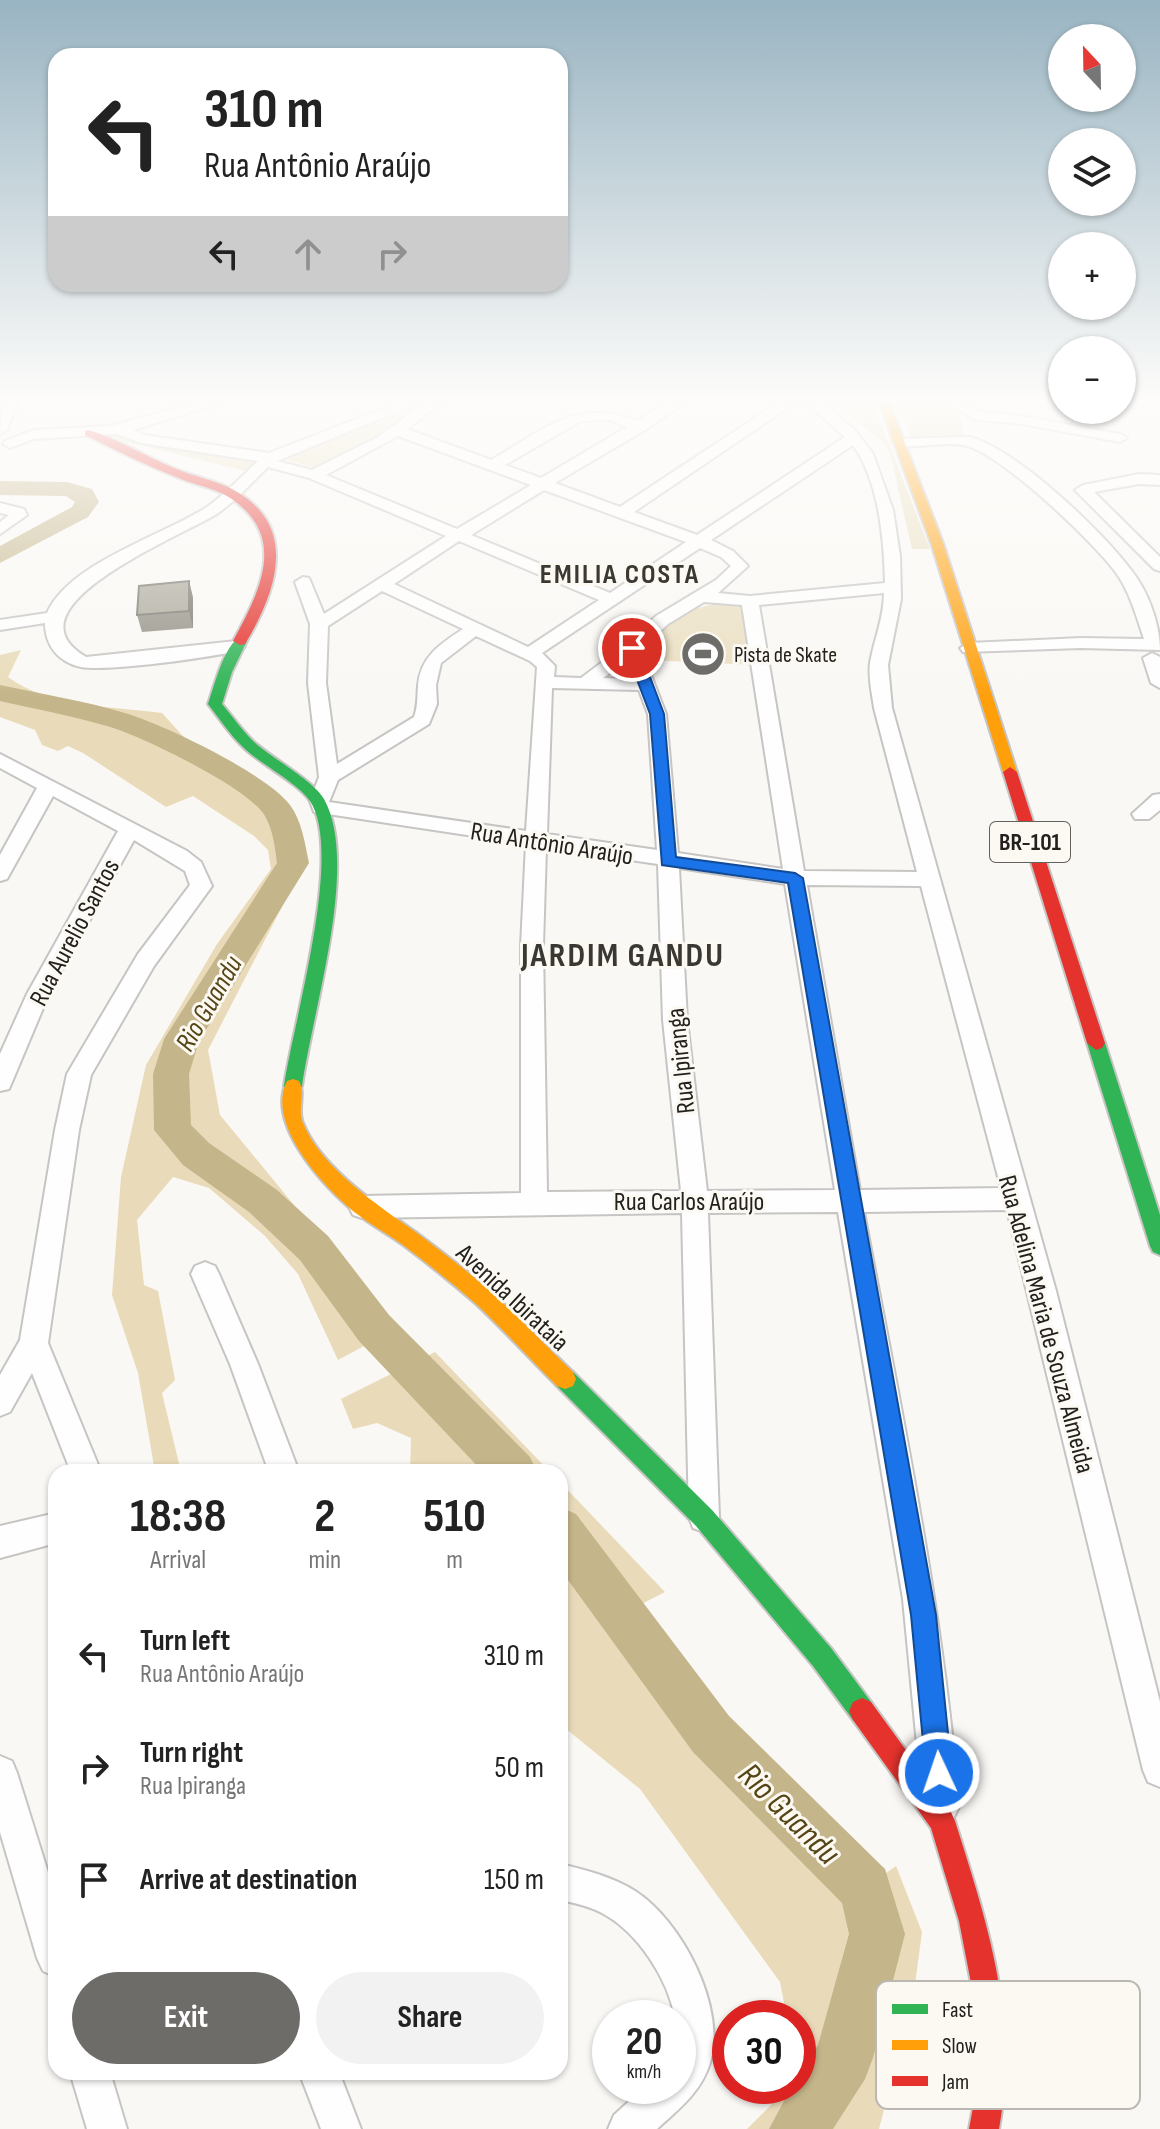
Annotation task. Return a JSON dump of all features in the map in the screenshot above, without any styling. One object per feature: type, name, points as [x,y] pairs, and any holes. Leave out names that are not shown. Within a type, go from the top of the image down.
[{"type":"main road","points":[[241,501],[258,517],[271,539],[273,561],[266,590],[220,679],[215,704],[229,728],[320,804]]},
{"type":"main road","name":"BR-101","points":[[922,501],[1160,1246]]},
{"type":"main road","name":"Avenida Ibirataia","points":[[320,804],[329,852],[328,878],[291,1109],[294,1125],[320,1164],[362,1207],[411,1240],[482,1297],[704,1518],[822,1657],[942,1821],[973,1921],[985,1981]]},
{"type":"main road","name":"Avenida Ibirataia","points":[[984,2129],[988,2109]]},
{"type":"street","points":[[224,501],[91,576],[60,603],[54,617],[54,638],[61,650],[83,662],[236,646]]},
{"type":"street","points":[[376,501],[611,599]]},
{"type":"street","points":[[319,624],[514,501]]},
{"type":"street","points":[[585,683],[632,648],[662,620],[722,584],[740,566],[727,554],[701,542],[593,501]]},
{"type":"street","points":[[623,512],[639,501]]},
{"type":"street","points":[[529,654],[761,501]]},
{"type":"street","name":"Rua Adelina Maria de Souza Almeida","points":[[881,501],[890,551],[892,587],[891,616],[879,666],[883,708],[1042,1291],[1160,1770]]},
{"type":"street","points":[[1056,501],[1125,573],[1141,604],[1160,683]]},
{"type":"street","points":[[1095,501],[1160,566]]},
{"type":"street","points":[[0,508],[18,512],[16,520],[0,529]]},
{"type":"street","points":[[303,582],[319,624],[317,683],[329,777],[320,804]]},
{"type":"street","points":[[383,585],[544,663],[532,946],[534,1201]]},
{"type":"street","points":[[702,597],[750,601],[892,587]]},
{"type":"street","points":[[750,601],[850,1202],[923,1615],[937,1725],[942,1821]]},
{"type":"street","points":[[0,625],[54,617]]},
{"type":"street","points":[[329,777],[422,720],[428,704],[427,685],[432,662],[476,628]]},
{"type":"street","name":"Rua Ipiranga","points":[[632,648],[657,714],[675,1020],[695,1200],[704,1518]]},
{"type":"street","points":[[970,651],[1150,651]]},
{"type":"street","points":[[544,682],[648,685]]},
{"type":"street","points":[[0,760],[188,861],[194,867],[201,886],[146,960],[79,1074],[67,1130],[34,1343],[0,1402]]},
{"type":"street","points":[[0,874],[49,785]]},
{"type":"street","points":[[1142,814],[1160,800]]},
{"type":"street","name":"Rua Antônio Araújo","points":[[320,804],[668,861],[795,878],[928,879]]},
{"type":"street","name":"Rua Aurelio Santos","points":[[0,1082],[38,994],[130,828]]},
{"type":"street","name":"Rua Carlos Araújo","points":[[362,1207],[534,1201],[1015,1199]]},
{"type":"street","points":[[205,1274],[244,1364],[279,1464]]},
{"type":"street","points":[[34,1343],[83,1464]]},
{"type":"street","points":[[0,1542],[48,1530]]},
{"type":"street","points":[[0,1773],[48,1932]]},
{"type":"street","points":[[568,1884],[589,1889],[627,1907],[654,1935],[680,1977],[689,2000]]},
{"type":"street","points":[[92,2080],[107,2129]]},
{"type":"street","points":[[322,2080],[341,2129]]},
{"type":"street","points":[[628,2129],[655,2104]]},
{"type":"shaded area","points":[[901,501],[911,501],[930,549],[912,549]]},
{"type":"shaded area","points":[[721,602],[750,606],[756,665],[645,660],[657,633],[672,618]]},
{"type":"shaded area","points":[[21,650],[8,677],[43,695],[102,707],[162,713],[192,746],[238,770],[275,796],[292,819],[304,864],[208,1050],[220,1115],[396,1329],[338,1360],[298,1274],[265,1236],[209,1188],[173,1177],[137,1220],[144,1285],[158,1291],[175,1380],[162,1393],[179,1464],[154,1464],[138,1373],[112,1295],[121,1177],[146,1065],[217,944],[271,869],[268,850],[254,836],[193,796],[166,807],[83,753],[68,746],[58,751],[42,745],[35,730],[0,717],[0,655]]},
{"type":"shaded area","points":[[435,1352],[542,1464],[410,1464],[411,1438],[377,1423],[353,1429],[341,1399]]},
{"type":"shaded area","points":[[568,1490],[665,1592],[622,1614],[711,1734],[865,1888],[896,1866],[922,1932],[915,1981],[876,1981],[876,2109],[884,2109],[879,2129],[747,2129],[771,2104],[816,2104],[816,2000],[784,2000],[780,1982],[640,1789],[568,1730]]},
{"type":"building","points":[[189,581],[189,611],[137,615],[139,586]]},
{"type":"waterway","name":"Rio Guandu","points":[[0,556],[80,512],[87,501]]},
{"type":"waterway","name":"Rio Guandu","points":[[0,693],[119,720],[217,765],[262,794],[278,811],[289,839],[293,863],[182,1039],[171,1074],[173,1130],[196,1154],[263,1201],[314,1248],[374,1328],[506,1464]]},
{"type":"waterway","name":"Rio Guandu","points":[[568,1541],[711,1734],[866,1888],[877,1934],[844,2058],[799,2129]]},
{"type":"traffic: fast","points":[[240,641],[225,672],[215,704],[248,744],[316,798],[326,823],[329,857],[327,895],[293,1086]]},
{"type":"traffic: fast","points":[[1096,1043],[1160,1246]]},
{"type":"traffic: fast","points":[[565,1379],[704,1518],[822,1657],[862,1711]]},
{"type":"traffic: slow","points":[[921,501],[1010,772]]},
{"type":"traffic: slow","points":[[293,1086],[291,1109],[294,1125],[320,1164],[362,1207],[411,1240],[482,1297],[565,1379]]},
{"type":"traffic: jam","points":[[240,641],[260,601],[271,561],[270,542],[264,524],[243,501]]},
{"type":"traffic: jam","points":[[1010,772],[1096,1043]]},
{"type":"traffic: jam","points":[[862,1711],[942,1821],[973,1921],[985,1981]]},
{"type":"traffic: jam","points":[[984,2129],[988,2109]]},
{"type":"place","name":"Pista de Skate","points":[[703,654]]},
{"type":"district","name":"EMILIA COSTA","points":[[620,573]]},
{"type":"district","name":"JARDIM GANDU","points":[[623,954]]},
{"type":"route","points":[[632,648],[657,714],[668,861],[795,878],[923,1615],[937,1725],[939,1773]]}]
